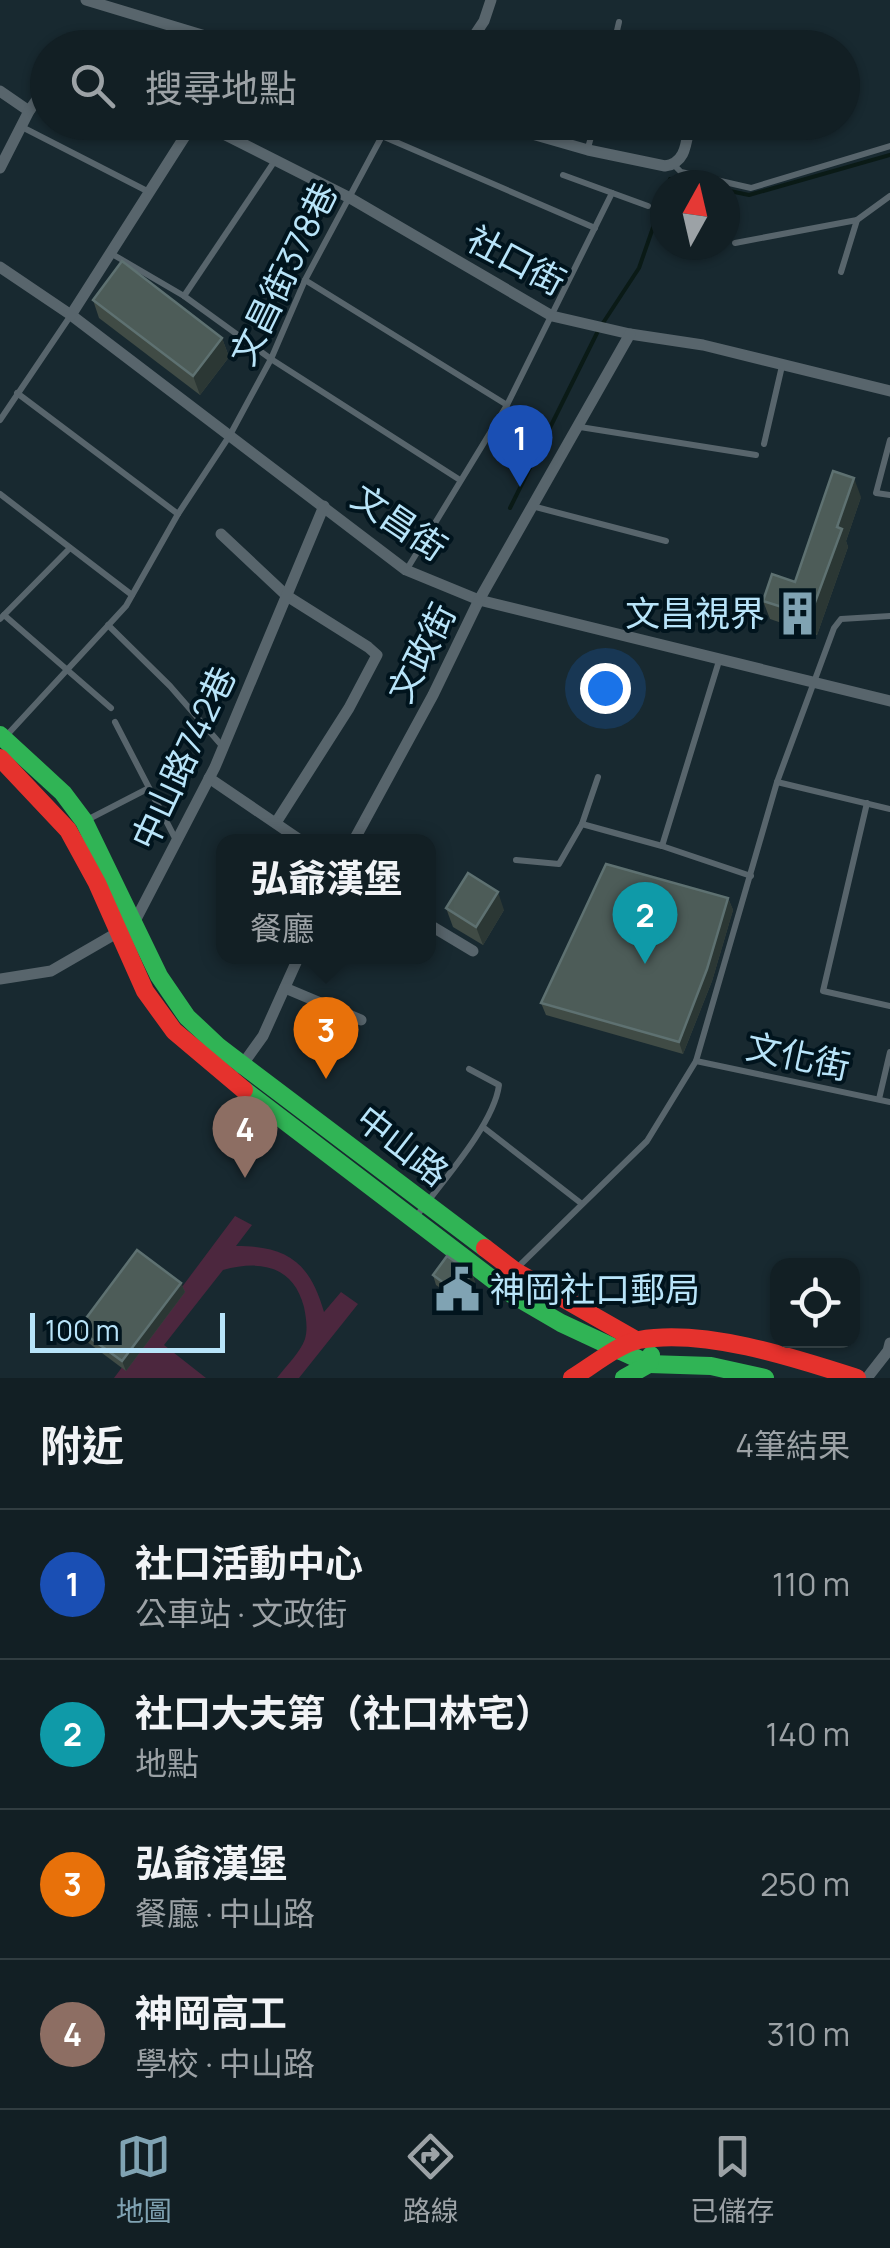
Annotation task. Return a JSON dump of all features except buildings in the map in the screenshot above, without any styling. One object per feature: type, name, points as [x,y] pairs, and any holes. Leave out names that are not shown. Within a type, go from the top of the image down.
[{"type":"street","points":[[86,0],[186,30]]},
{"type":"street","points":[[478,30],[491,0]]},
{"type":"street","points":[[0,91],[29,111],[0,168]]},
{"type":"street","points":[[71,315],[185,140]]},
{"type":"street","name":"社口街","points":[[232,140],[350,198],[552,316],[703,345],[890,391]]},
{"type":"street","points":[[553,140],[674,165],[682,157],[686,140]]},
{"type":"street","name":"文昌街","points":[[0,268],[71,315],[406,570],[479,600],[890,701]]},
{"type":"street","name":"文政街","points":[[358,834],[479,600],[630,334]]},
{"type":"street","name":"中山路742巷","points":[[0,979],[51,971],[134,923],[209,778],[324,506]]},
{"type":"street","points":[[222,534],[287,596],[377,656],[349,708],[277,821]]},
{"type":"street","name":"中山路","points":[[2,736],[63,793],[84,822],[159,976],[187,1017],[514,1295],[561,1323],[637,1344],[707,1339],[792,1356],[857,1378]]},
{"type":"street","name":"中山路","points":[[0,758],[68,830],[158,1012],[199,1055],[420,1212],[637,1344],[649,1364],[712,1366],[764,1378]]},
{"type":"street","points":[[209,778],[294,834]]},
{"type":"street","points":[[436,929],[473,951]]},
{"type":"street","points":[[231,1080],[263,1036],[296,964]]},
{"type":"street","points":[[285,988],[361,1020]]},
{"type":"street","points":[[867,1378],[890,1343]]},
{"type":"street","points":[[572,1378],[637,1344],[649,1364],[624,1378]]},
{"type":"lane","points":[[617,30],[619,22]]},
{"type":"lane","points":[[21,127],[30,132]]},
{"type":"lane","points":[[46,140],[150,193]]},
{"type":"lane","name":"文昌街378巷","points":[[2,736],[68,669],[132,595],[271,360],[305,280],[380,140]]},
{"type":"lane","points":[[391,140],[595,228]]},
{"type":"lane","points":[[588,150],[590,140]]},
{"type":"lane","points":[[674,165],[681,172],[751,188],[890,146]]},
{"type":"lane","points":[[184,296],[274,162]]},
{"type":"lane","points":[[563,175],[648,206]]},
{"type":"lane","points":[[406,570],[507,405],[612,193]]},
{"type":"lane","points":[[740,241],[857,220],[890,196]]},
{"type":"lane","points":[[841,272],[857,220]]},
{"type":"lane","points":[[112,254],[184,296],[271,360],[460,480]]},
{"type":"lane","points":[[305,280],[507,405]]},
{"type":"lane","points":[[0,420],[71,315]]},
{"type":"lane","points":[[764,444],[783,365]]},
{"type":"lane","points":[[17,392],[178,514]]},
{"type":"lane","points":[[580,427],[756,455]]},
{"type":"lane","points":[[890,440],[876,493],[890,496]]},
{"type":"lane","points":[[2,500],[132,595]]},
{"type":"lane","points":[[531,506],[666,541]]},
{"type":"lane","points":[[70,548],[2,617],[111,708]]},
{"type":"lane","points":[[514,1271],[647,1141],[696,1061],[777,782],[813,681],[841,619],[890,616]]},
{"type":"lane","points":[[108,625],[170,686],[223,747]]},
{"type":"lane","points":[[662,846],[720,658]]},
{"type":"lane","points":[[115,722],[177,841]]},
{"type":"lane","points":[[516,860],[560,864],[582,824],[598,777]]},
{"type":"lane","points":[[777,782],[890,809]]},
{"type":"lane","points":[[84,822],[149,788]]},
{"type":"lane","points":[[867,804],[823,991],[890,1006]]},
{"type":"lane","points":[[582,824],[751,876]]},
{"type":"lane","points":[[878,1099],[890,1052]]},
{"type":"lane","name":"文化街","points":[[696,1061],[890,1102]]},
{"type":"lane","points":[[420,1212],[483,1127],[498,1096],[500,1084],[470,1068]]},
{"type":"lane","points":[[483,1127],[582,1204]]},
{"type":"shaded area","points":[[235,1216],[252,1225],[236,1246],[270,1249],[294,1261],[312,1281],[324,1312],[341,1292],[358,1304],[299,1378],[277,1378],[305,1339],[306,1319],[299,1293],[292,1282],[273,1269],[250,1266],[223,1270],[164,1345],[206,1378],[114,1378]]},
{"type":"waterway","points":[[740,193],[749,195],[890,155]]},
{"type":"waterway","points":[[603,323],[639,268],[650,236]]},
{"type":"waterway","points":[[510,508],[598,331]]},
{"type":"traffic: fast","points":[[0,735],[63,793],[84,821],[159,976],[187,1017],[219,1047],[485,1248]]},
{"type":"traffic: fast","points":[[244,1090],[513,1295],[621,1351]]},
{"type":"traffic: fast","points":[[621,1351],[649,1364],[711,1366],[765,1378]]},
{"type":"traffic: fast","points":[[624,1378],[649,1364],[651,1355]]},
{"type":"traffic: jam","points":[[0,758],[68,830],[97,883],[145,991],[174,1031],[244,1090]]},
{"type":"traffic: jam","points":[[485,1248],[515,1271],[636,1340]]},
{"type":"traffic: jam","points":[[572,1378],[623,1346],[664,1337],[749,1347],[857,1378]]},
{"type":"place","name":"社口活動中心","points":[[520,487]]},
{"type":"place","name":"文昌視界","points":[[798,614]]},
{"type":"place","name":"社口大夫第（社口林宅）","points":[[645,964]]},
{"type":"place","name":"弘爺漢堡","points":[[326,1079]]},
{"type":"place","name":"神岡高工","points":[[245,1178]]},
{"type":"place","name":"神岡社口郵局","points":[[457,1290]]}]
